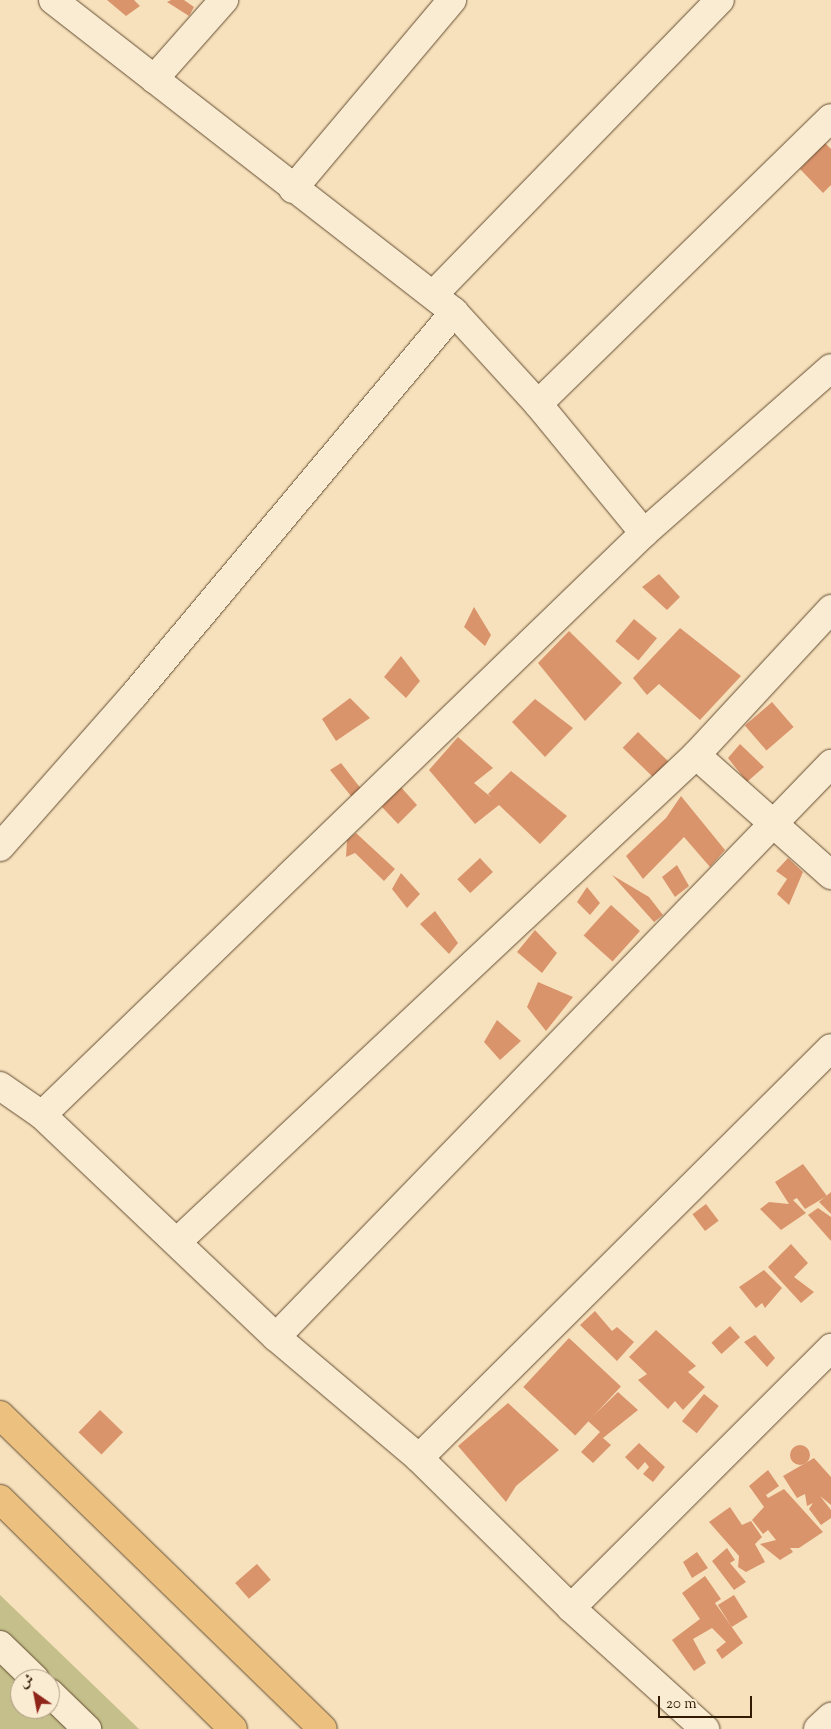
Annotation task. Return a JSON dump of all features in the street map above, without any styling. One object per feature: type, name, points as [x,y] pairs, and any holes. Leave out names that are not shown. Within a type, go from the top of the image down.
[{"type":"main road","points":[[0,1414],[323,1729]]},
{"type":"main road","points":[[0,1498],[233,1729]]},
{"type":"street","points":[[53,0],[293,189],[434,294],[454,312],[538,404],[644,533]]},
{"type":"street","points":[[154,78],[224,0]]},
{"type":"street","points":[[293,189],[452,0]]},
{"type":"street","points":[[434,294],[720,0]]},
{"type":"street","points":[[538,404],[831,118]]},
{"type":"street","points":[[0,847],[134,695],[454,312]]},
{"type":"street","points":[[42,1115],[644,533],[831,368]]},
{"type":"street","points":[[178,1241],[696,755],[831,609]]},
{"type":"street","points":[[696,755],[831,875]]},
{"type":"street","points":[[276,1337],[831,764]]},
{"type":"street","points":[[419,1458],[831,1048]]},
{"type":"street","points":[[0,1086],[42,1115],[178,1241],[276,1337],[419,1458],[572,1608],[705,1729]]},
{"type":"street","points":[[572,1608],[831,1348]]},
{"type":"street","points":[[0,1645],[25,1669]]},
{"type":"street","points":[[60,1703],[87,1729]]},
{"type":"street","points":[[818,1729],[831,1717]]},
{"type":"shaded area","points":[[0,1595],[139,1729],[0,1729]]},
{"type":"building","points":[[107,0],[134,0],[140,6],[126,16]]},
{"type":"building","points":[[171,0],[184,0],[194,7],[189,16],[167,2]]},
{"type":"building","points":[[825,143],[831,149],[831,185],[823,193],[800,169]]},
{"type":"building","points":[[659,574],[680,597],[667,610],[642,587]]},
{"type":"building","points":[[474,607],[491,635],[485,646],[464,627]]},
{"type":"building","points":[[634,619],[657,638],[638,660],[615,641]]},
{"type":"building","points":[[680,628],[741,676],[700,720],[659,684],[647,695],[633,678]]},
{"type":"building","points":[[569,631],[622,683],[585,721],[538,663]]},
{"type":"building","points":[[401,656],[420,681],[406,698],[384,677]]},
{"type":"building","points":[[350,698],[370,718],[336,741],[322,719]]},
{"type":"building","points":[[535,699],[573,728],[545,757],[512,722]]},
{"type":"building","points":[[772,702],[794,727],[766,751],[745,726]]},
{"type":"building","points":[[638,732],[668,761],[653,777],[623,748]]},
{"type":"building","points":[[458,737],[493,768],[474,783],[492,798],[488,794],[511,771],[567,816],[540,844],[499,805],[475,824],[429,770]]},
{"type":"building","points":[[740,744],[764,767],[747,782],[728,758]]},
{"type":"building","points":[[341,763],[362,790],[355,801],[330,770]]},
{"type":"building","points":[[399,785],[417,805],[398,824],[382,807]]},
{"type":"building","points":[[681,796],[725,850],[710,867],[684,837],[643,879],[626,856],[666,818]]},
{"type":"building","points":[[356,833],[395,869],[384,881],[355,853],[346,857],[347,840]]},
{"type":"building","points":[[480,858],[493,872],[470,893],[457,879]]},
{"type":"building","points":[[788,858],[803,872],[789,905],[777,894],[787,879],[776,871]]},
{"type":"building","points":[[677,865],[689,886],[675,897],[662,877]]},
{"type":"building","points":[[401,873],[420,894],[407,908],[392,889]]},
{"type":"building","points":[[612,875],[649,897],[663,915],[654,922]]},
{"type":"building","points":[[587,887],[600,903],[590,915],[577,902]]},
{"type":"building","points":[[611,905],[640,931],[613,962],[584,935]]},
{"type":"building","points":[[435,911],[458,943],[449,954],[420,924]]},
{"type":"building","points":[[535,930],[557,953],[542,973],[517,952]]},
{"type":"building","points":[[538,982],[573,997],[546,1031],[527,1007]]},
{"type":"building","points":[[497,1020],[521,1041],[500,1060],[484,1042]]},
{"type":"building","points":[[803,1164],[827,1196],[805,1209],[797,1198],[793,1200],[806,1213],[781,1230],[760,1209],[769,1202],[789,1204],[775,1182]]},
{"type":"building","points":[[831,1192],[831,1214],[819,1202]]},
{"type":"building","points":[[706,1204],[719,1221],[705,1231],[692,1214]]},
{"type":"building","points":[[818,1208],[831,1217],[831,1241],[808,1215]]},
{"type":"building","points":[[791,1244],[808,1263],[794,1277],[814,1292],[801,1303],[768,1267]]},
{"type":"building","points":[[764,1270],[782,1288],[765,1308],[762,1303],[756,1308],[739,1287]]},
{"type":"building","points":[[595,1311],[612,1331],[617,1327],[634,1342],[617,1361],[580,1325]]},
{"type":"building","points":[[730,1326],[740,1337],[721,1354],[711,1343]]},
{"type":"building","points":[[656,1330],[696,1366],[688,1372],[705,1387],[683,1410],[675,1401],[668,1409],[638,1380],[647,1374],[629,1357]]},
{"type":"building","points":[[755,1335],[775,1358],[767,1367],[744,1342]]},
{"type":"building","points":[[569,1338],[621,1386],[575,1435],[523,1387]]},
{"type":"building","points":[[618,1392],[638,1410],[603,1438],[611,1445],[593,1463],[581,1452],[600,1432],[588,1421]]},
{"type":"building","points":[[704,1394],[719,1406],[697,1433],[682,1421]]},
{"type":"building","points":[[508,1403],[559,1450],[516,1486],[506,1502],[458,1446]]},
{"type":"building","points":[[100,1410],[123,1432],[101,1455],[78,1432]]},
{"type":"building","points":[[639,1443],[665,1467],[653,1482],[643,1474],[649,1467],[645,1462],[638,1470],[625,1457]]},
{"type":"building","points":[[800,1445],[807,1448],[810,1455],[807,1462],[800,1465],[793,1462],[790,1455],[793,1448]]},
{"type":"building","points":[[814,1458],[831,1477],[831,1505],[820,1496],[831,1510],[831,1518],[821,1525],[809,1509],[813,1503],[807,1506],[805,1494],[797,1498],[783,1476]]},
{"type":"building","points":[[768,1470],[779,1486],[766,1495],[768,1498],[784,1489],[823,1532],[799,1548],[790,1548],[793,1552],[780,1560],[760,1544],[776,1540],[768,1530],[763,1534],[752,1520],[764,1507],[749,1486]]},
{"type":"building","points":[[730,1507],[742,1525],[751,1521],[762,1537],[755,1544],[765,1562],[746,1572],[738,1567],[739,1556],[709,1522]]},
{"type":"building","points":[[727,1548],[735,1560],[730,1563],[746,1582],[734,1590],[712,1561]]},
{"type":"building","points":[[697,1552],[708,1568],[692,1578],[683,1562]]},
{"type":"building","points":[[257,1564],[271,1580],[249,1599],[235,1583]]},
{"type":"building","points":[[705,1576],[721,1599],[715,1603],[743,1643],[722,1659],[716,1650],[726,1642],[712,1628],[693,1639],[706,1663],[694,1671],[672,1640],[700,1619],[682,1593]]},
{"type":"building","points":[[734,1595],[748,1617],[732,1627],[718,1605]]}]
